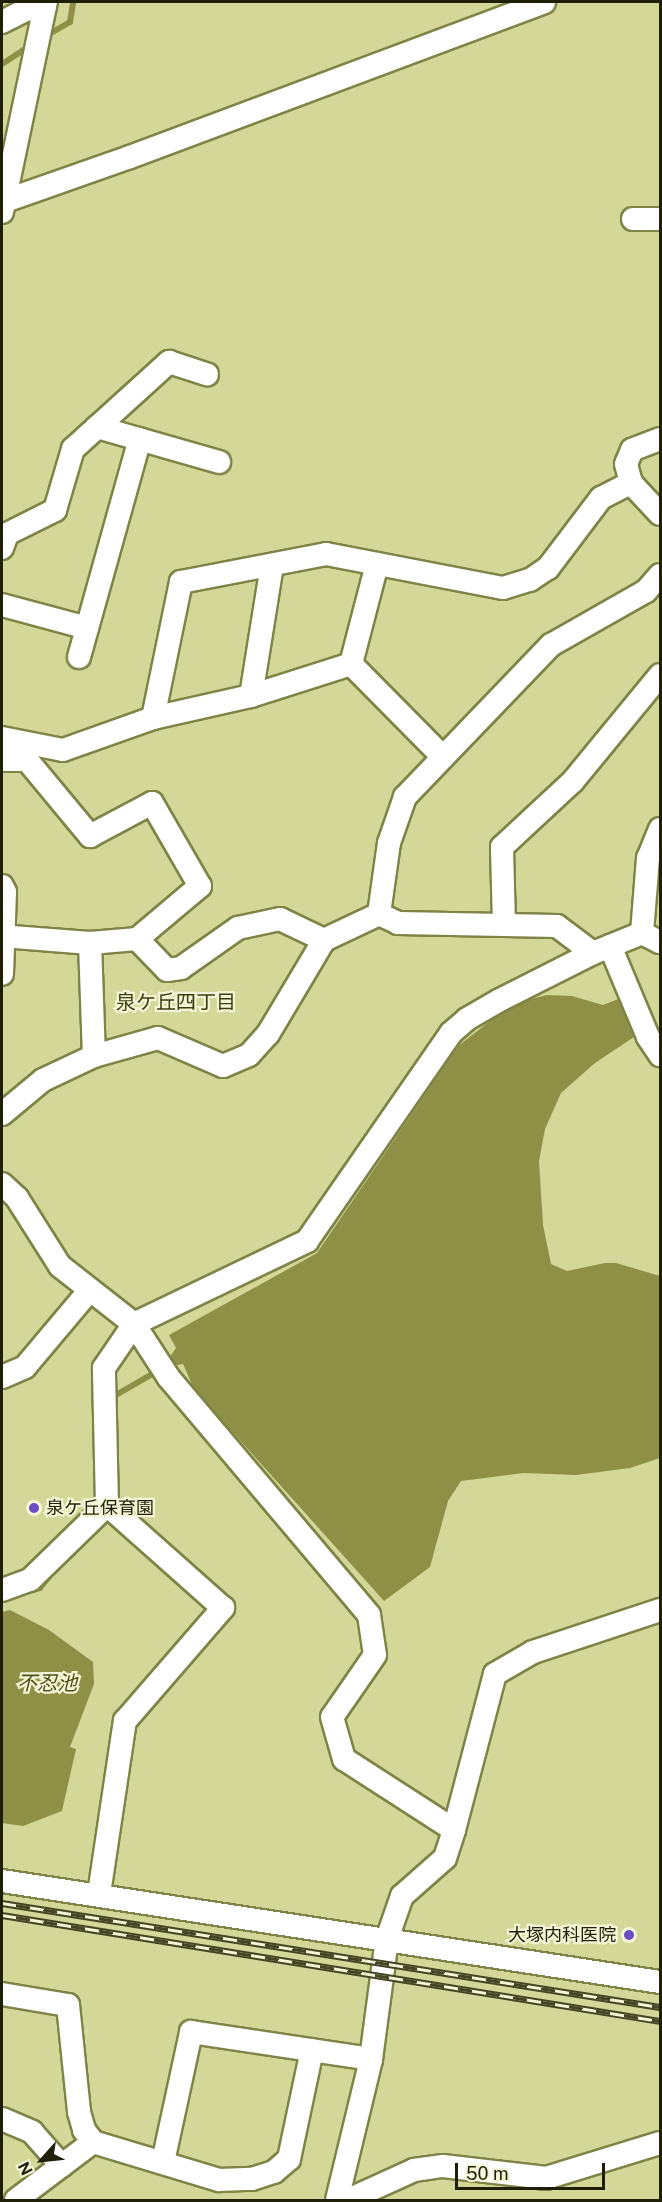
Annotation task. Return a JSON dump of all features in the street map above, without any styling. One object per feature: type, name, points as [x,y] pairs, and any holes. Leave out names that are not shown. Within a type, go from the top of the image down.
[{"type":"street","points":[[3,206],[544,2]]},
{"type":"street","points":[[2,22],[26,10],[45,4],[3,206]]},
{"type":"street","points":[[633,219],[660,219]]},
{"type":"street","points":[[2,548],[7,534],[55,510],[73,449],[170,362],[207,374]]},
{"type":"street","points":[[97,427],[219,462]]},
{"type":"street","points":[[78,657],[140,439]]},
{"type":"street","points":[[658,508],[632,483],[626,464],[632,450],[660,439]]},
{"type":"street","points":[[153,718],[181,582],[326,554],[503,588],[531,580],[548,568],[602,498],[632,483]]},
{"type":"street","points":[[351,664],[377,564]]},
{"type":"street","points":[[251,696],[272,565]]},
{"type":"street","points":[[379,914],[389,843],[405,797],[551,645],[646,591],[660,575]]},
{"type":"street","points":[[2,605],[87,628]]},
{"type":"street","points":[[2,738],[63,750],[153,718],[251,696],[351,664]]},
{"type":"street","points":[[351,664],[442,756]]},
{"type":"street","points":[[504,925],[502,847],[573,781],[660,675]]},
{"type":"street","points":[[2,760],[27,760],[90,836],[152,803],[200,886],[137,939],[90,943],[3,936]]},
{"type":"street","points":[[2,1590],[30,1580],[107,1505],[104,1368],[134,1324],[307,1241],[451,1033],[467,1019],[602,949],[651,937],[648,858],[660,829]]},
{"type":"street","points":[[2,886],[5,892],[2,974]]},
{"type":"street","points":[[379,914],[398,923],[557,926],[602,949],[648,1038],[660,1055]]},
{"type":"street","points":[[2,1114],[44,1080],[94,1056],[158,1038],[223,1066],[249,1055],[268,1034],[324,940],[379,914]]},
{"type":"street","points":[[137,939],[167,970],[181,968],[238,928],[280,919],[324,940]]},
{"type":"street","points":[[90,943],[94,1056]]},
{"type":"street","points":[[2,1184],[17,1197],[60,1266],[134,1324],[169,1378],[369,1615],[375,1655],[332,1717],[344,1759],[454,1830]]},
{"type":"street","points":[[2,1377],[25,1367],[89,1291]]},
{"type":"street","points":[[99,1894],[125,1721],[223,1608],[107,1505]]},
{"type":"street","points":[[337,2200],[371,2059],[387,1939],[402,1896],[445,1858],[495,1674],[533,1652],[660,1610]]},
{"type":"street","points":[[2,1881],[99,1894],[660,1982]]},
{"type":"street","points":[[2,1994],[68,2005],[79,2112],[84,2130],[93,2142],[163,2162],[221,2190],[274,2172],[289,2159],[312,2050]]},
{"type":"street","points":[[163,2162],[191,2032],[371,2059]]},
{"type":"street","points":[[2,2119],[32,2132],[62,2166]]},
{"type":"street","points":[[16,2200],[93,2142]]},
{"type":"street","points":[[348,2200],[414,2170],[443,2166],[546,2178],[660,2143]]},
{"type":"water","points":[[547,995],[572,996],[603,1005],[621,998],[637,1035],[595,1063],[561,1093],[545,1129],[539,1161],[543,1225],[551,1264],[567,1271],[616,1263],[660,1276],[660,1458],[630,1468],[576,1475],[524,1473],[461,1481],[448,1501],[430,1567],[384,1601],[194,1389],[183,1364],[177,1365],[169,1358],[176,1348],[169,1335],[317,1253],[458,1046],[499,1014],[523,1001]]},
{"type":"water","name":"不忍池","points":[[10,1610],[49,1630],[93,1662],[94,1684],[70,1747],[76,1749],[62,1811],[23,1826],[2,1823],[2,1612]]},
{"type":"waterway","points":[[44,37],[70,22],[73,2]]},
{"type":"waterway","points":[[2,64],[30,46]]},
{"type":"waterway","points":[[116,1395],[173,1362]]},
{"type":"waterway","points":[[32,1590],[40,1588],[51,1574]]},
{"type":"railway","points":[[2,1903],[660,2007]]},
{"type":"railway","points":[[2,1915],[660,2021]]},
{"type":"place","name":"泉ケ丘保育園","points":[[34,1508]]},
{"type":"place","name":"大塚内科医院","points":[[629,1935]]},
{"type":"district","name":"泉ケ丘四丁目","points":[[176,1002]]}]
